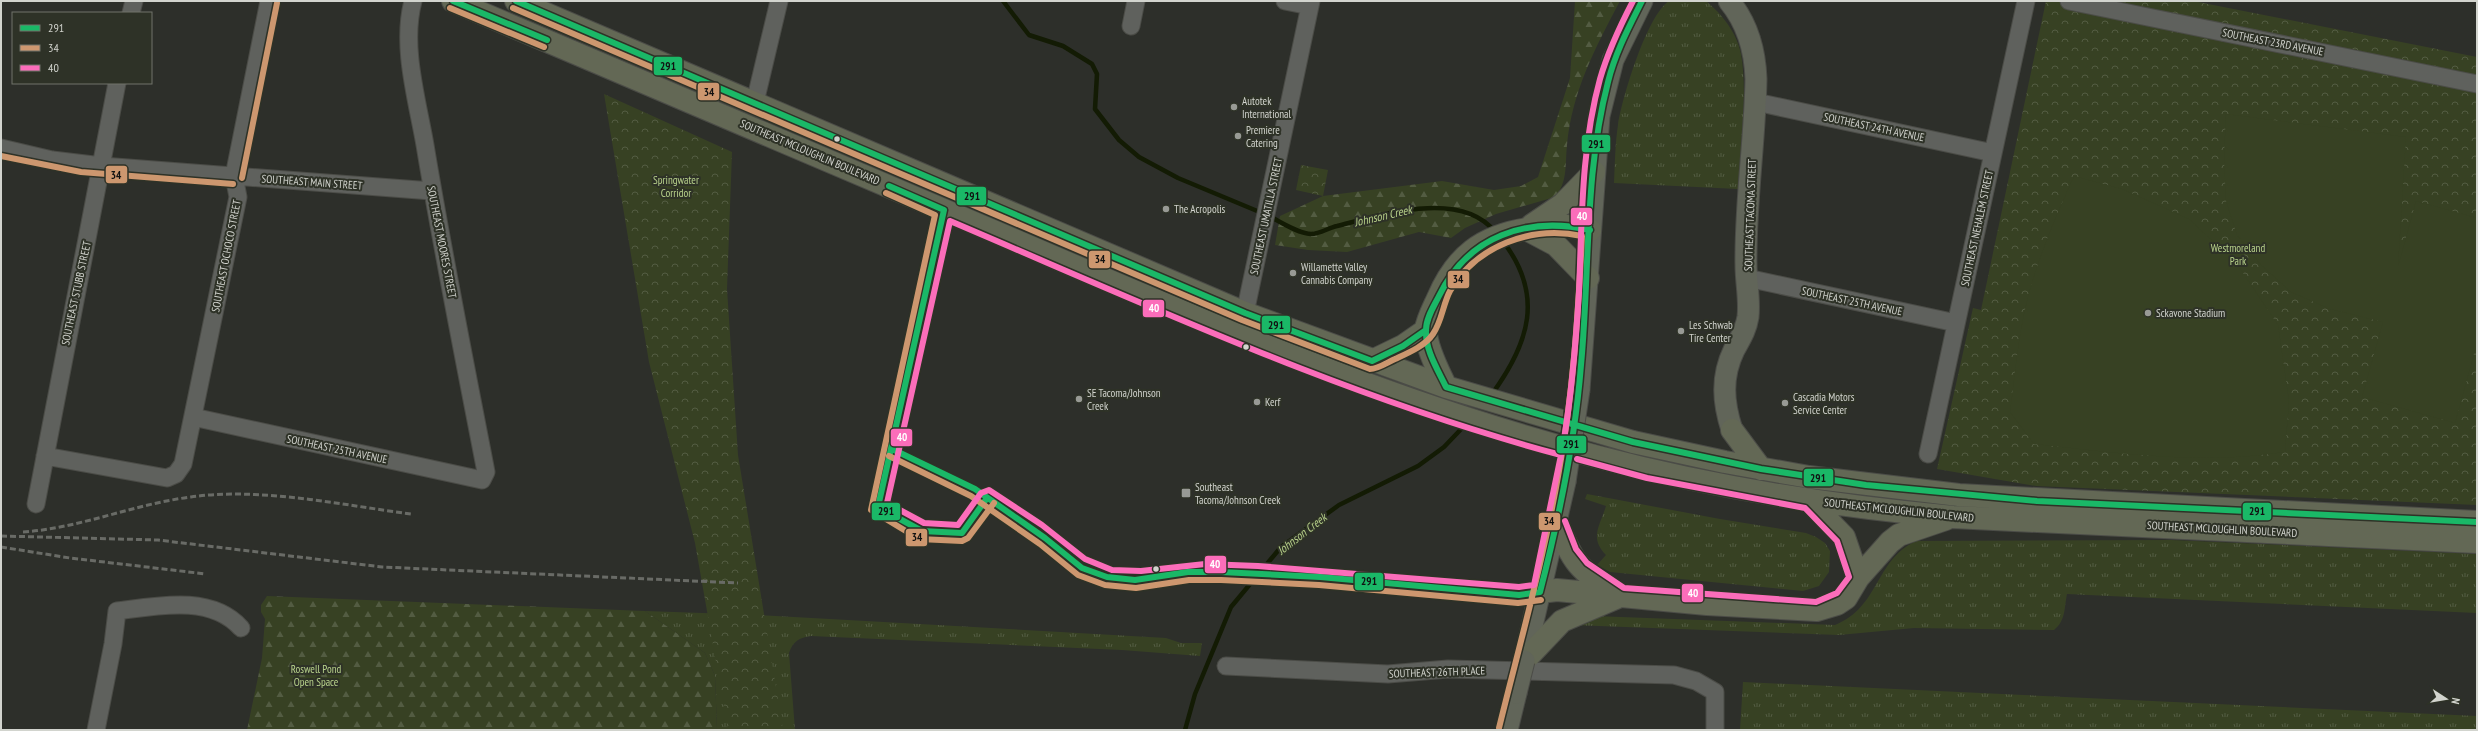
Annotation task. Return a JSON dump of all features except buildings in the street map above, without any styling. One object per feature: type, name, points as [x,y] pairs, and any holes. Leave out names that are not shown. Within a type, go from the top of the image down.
[{"type":"highway","name":"SOUTHEAST MCLOUGHLIN BOULEVARD","points":[[453,1],[1247,340],[1431,407],[1492,426],[1649,470],[1809,501],[1953,517],[2477,542]]},
{"type":"highway","name":"SOUTHEAST MCLOUGHLIN BOULEVARD","points":[[516,1],[1246,313],[1372,361],[1446,387],[1633,442],[1761,469],[1866,485],[1975,496],[2477,522]]},
{"type":"highway","points":[[1526,229],[1562,204],[1594,172]]},
{"type":"highway","points":[[1372,361],[1403,346],[1426,330],[1444,285],[1462,260],[1491,238],[1526,229],[1557,224],[1590,230]]},
{"type":"highway","points":[[1526,229],[1556,245],[1588,278]]},
{"type":"highway","points":[[1426,330],[1432,356],[1446,387]]},
{"type":"highway","points":[[1732,430],[1761,469]]},
{"type":"highway","points":[[1809,501],[1844,537],[1858,578]]},
{"type":"highway","points":[[1540,592],[1557,590],[1817,610],[1837,604],[1846,598],[1858,578],[1881,550],[1894,539],[1953,517]]},
{"type":"highway","points":[[1557,522],[1569,552],[1581,569],[1621,596]]},
{"type":"highway","points":[[1524,661],[1562,620],[1621,596]]},
{"type":"main road","points":[[1507,730],[1557,522],[1580,390],[1599,116],[1605,85],[1623,36],[1642,1]]},
{"type":"main road","name":"SOUTHEAST TACOMA STREET","points":[[1729,1],[1748,31],[1755,63],[1756,102],[1746,265],[1750,298],[1746,328],[1729,361],[1725,377],[1724,394],[1726,411],[1732,430]]},
{"type":"street","points":[[131,12],[134,1]]},
{"type":"street","name":"SOUTHEAST OCHOCO STREET","points":[[45,456],[167,478],[176,474],[182,464],[238,197],[234,176],[269,1]]},
{"type":"street","name":"SOUTHEAST MOORES STREET","points":[[413,1],[408,23],[408,38],[432,191],[486,472],[482,480]]},
{"type":"street","points":[[755,102],[779,1]]},
{"type":"street","points":[[1131,26],[1136,1]]},
{"type":"street","points":[[1285,1],[1311,4]]},
{"type":"street","name":"SOUTHEAST NEHALEM STREET","points":[[1928,454],[2026,1]]},
{"type":"street","name":"SOUTHEAST 23RD AVENUE","points":[[2069,1],[2477,84]]},
{"type":"street","name":"SOUTHEAST UMATILLA STREET","points":[[1246,313],[1311,4]]},
{"type":"street","name":"SOUTHEAST STUBB STREET","points":[[36,504],[117,84]]},
{"type":"street","name":"SOUTHEAST 24TH AVENUE","points":[[1756,102],[1993,153]]},
{"type":"street","name":"SOUTHEAST MAIN STREET","points":[[1,148],[52,160],[102,166],[432,191]]},
{"type":"street","name":"SOUTHEAST 25TH AVENUE","points":[[1747,278],[1956,324]]},
{"type":"street","name":"SOUTHEAST 25TH AVENUE","points":[[193,417],[482,480]]},
{"type":"street","points":[[96,730],[113,644],[117,611],[158,606],[192,606],[219,611],[234,620],[241,628]]},
{"type":"street","name":"SOUTHEAST 26TH PLACE","points":[[1226,666],[1388,674],[1448,669],[1674,674],[1696,681],[1715,692],[1715,730]]},
{"type":"green space","points":[[1575,1],[1620,1],[1594,53],[1579,89],[1570,126],[1564,179],[1555,197],[1496,214],[1465,228],[1451,238],[1419,232],[1347,252],[1308,250],[1275,245],[1280,216],[1323,196],[1442,181],[1494,190],[1521,186],[1538,177],[1570,78]]},
{"type":"green space","points":[[1669,1],[1706,1],[1728,24],[1739,46],[1743,69],[1744,103],[1738,189],[1614,183],[1618,125],[1620,112],[1630,78],[1644,39],[1652,22]]},
{"type":"green space","name":"Westmoreland Park","points":[[2046,1],[2193,1],[2477,57],[2477,505],[2036,486],[1937,469],[1973,308],[1981,310]]},
{"type":"green space","name":"Springwater Corridor","points":[[604,94],[732,152],[727,289],[738,455],[783,730],[728,730],[695,543],[649,362]]},
{"type":"green space","points":[[2226,114],[2406,137],[2398,267],[2416,201],[2477,218],[2477,343],[2455,423],[2362,397],[2383,322],[2330,309],[2291,292],[2261,265],[2237,235],[2226,201],[2224,158]]},
{"type":"green space","points":[[1301,165],[1328,170],[1323,196],[1296,190]]},
{"type":"green space","name":"Sckavone Stadium","points":[[2074,176],[2122,189],[2189,219],[2237,264],[2278,325],[2289,401],[2285,452],[2254,456],[2191,458],[2128,454],[2034,444],[2010,412],[2019,342],[2027,301],[2036,269]]},
{"type":"green space","points":[[1587,494],[1720,519],[1806,533],[1825,543],[1830,551],[1829,572],[1819,586],[1803,591],[1610,572],[1597,565],[1606,555],[1598,543],[1597,532],[1606,506],[1585,499]]},
{"type":"green space","points":[[2171,540],[2477,554],[2477,613],[2067,594],[2063,618],[2054,630],[1914,628],[1839,635],[1572,625],[1594,616],[1835,625],[1850,617],[1861,607],[1892,560],[1902,550],[1916,541]]},
{"type":"green space","name":"Roswell Pond Open Space","points":[[267,596],[645,611],[705,653],[715,676],[717,730],[247,730],[262,658],[265,619],[261,612],[261,605]]},
{"type":"green space","points":[[645,611],[731,614],[751,730],[717,730],[715,676],[705,653]]},
{"type":"green space","points":[[742,614],[1166,638],[1181,643],[1202,643],[1200,656],[1122,650],[811,636],[800,639],[795,643],[789,653],[795,730],[762,730]]},
{"type":"green space","points":[[1743,682],[2477,716],[2477,730],[1740,730]]},
{"type":"waterway","name":"Johnson Creek","points":[[1003,1],[1029,35],[1063,46],[1092,64],[1097,74],[1095,109],[1119,140],[1139,157],[1178,178],[1262,213]]},
{"type":"waterway","name":"Johnson Creek","points":[[1269,216],[1295,229],[1311,234],[1375,216],[1420,209],[1442,208],[1462,211],[1480,219],[1495,232]]},
{"type":"waterway","name":"Johnson Creek","points":[[1492,394],[1505,375],[1515,356],[1523,337],[1527,318],[1527,299],[1524,280],[1515,260],[1502,240]]},
{"type":"waterway","name":"Johnson Creek","points":[[1185,730],[1195,694],[1231,607],[1281,547],[1339,505],[1418,466],[1444,447],[1465,425]]},
{"type":"railway","points":[[23,532],[66,526],[170,500],[217,494],[245,494],[301,498],[411,514]]},
{"type":"railway","points":[[1,536],[158,540],[382,567],[738,583]]},
{"type":"railway","points":[[1,547],[70,558],[206,574]]},
{"type":"transit line","name":"291","points":[[453,1],[547,40]]},
{"type":"transit line","name":"291","points":[[516,1],[1245,313],[1372,361],[1403,346],[1426,330]]},
{"type":"transit line","name":"40","points":[[1564,439],[1575,347],[1582,212],[1589,131],[1603,69],[1623,20],[1633,1]]},
{"type":"transit line","name":"291","points":[[1540,592],[1560,508],[1575,423],[1584,330],[1591,187],[1600,117],[1614,61],[1642,1]]},
{"type":"transit line","name":"34","points":[[242,178],[277,3]]},
{"type":"transit line","name":"34","points":[[450,8],[544,47]]},
{"type":"transit line","name":"34","points":[[513,8],[1242,320],[1370,369],[1380,367],[1411,352],[1426,342],[1436,329],[1450,291],[1461,275],[1474,262],[1490,251],[1507,242],[1525,237],[1563,233],[1582,236],[1577,325],[1564,442],[1553,504],[1539,568],[1499,728]]},
{"type":"transit line","name":"34","points":[[1,156],[81,172],[233,184]]},
{"type":"transit line","name":"291","points":[[889,186],[944,210],[878,507],[922,531],[962,533],[987,498]]},
{"type":"transit line","name":"34","points":[[886,193],[935,215],[871,510],[919,539],[962,541],[968,538],[994,503]]},
{"type":"transit line","name":"40","points":[[950,221],[1176,318],[1328,379],[1405,407],[1482,432],[1561,455],[1534,585],[1519,587],[1258,566],[1205,564],[1141,571],[1112,570],[1085,559],[1042,525],[989,490],[981,493],[958,525],[924,523],[887,503],[950,221]]},
{"type":"transit line","name":"291","points":[[1590,230],[1567,226],[1544,226],[1522,229],[1502,235],[1483,245],[1466,258],[1451,275],[1431,312],[1426,326],[1426,337],[1430,352],[1446,387],[1633,442],[1761,469],[1866,485],[2037,501],[2477,522]]},
{"type":"transit line","name":"291","points":[[892,449],[975,489],[1045,538],[1082,568],[1107,577],[1135,580],[1188,572],[1221,572],[1320,577],[1519,595],[1540,592]]},
{"type":"transit line","name":"34","points":[[889,456],[971,496],[1040,544],[1078,575],[1105,585],[1136,588],[1189,580],[1221,580],[1319,585],[1518,603],[1541,600]]},
{"type":"transit line","name":"40","points":[[1565,521],[1576,549],[1587,563],[1624,588],[1816,602],[1837,593],[1849,577],[1837,541],[1805,508],[1647,478],[1577,459]]},
{"type":"place","name":"Autotek International","points":[[1234,107]]},
{"type":"place","name":"Premiere Catering","points":[[1238,136]]},
{"type":"place","name":"The Acropolis","points":[[1166,209]]},
{"type":"place","name":"Willamette Valley Cannabis Company","points":[[1293,273]]},
{"type":"place","name":"Sckavone Stadium","points":[[2148,313]]},
{"type":"place","name":"Les Schwab Tire Center","points":[[1681,331]]},
{"type":"place","name":"SE Tacoma/Johnson Creek","points":[[1079,399]]},
{"type":"place","name":"Kerf","points":[[1257,402]]},
{"type":"place","name":"Cascadia Motors Service Center","points":[[1785,403]]},
{"type":"place","name":"Southeast Tacoma/Johnson Creek","points":[[1186,493]]}]
